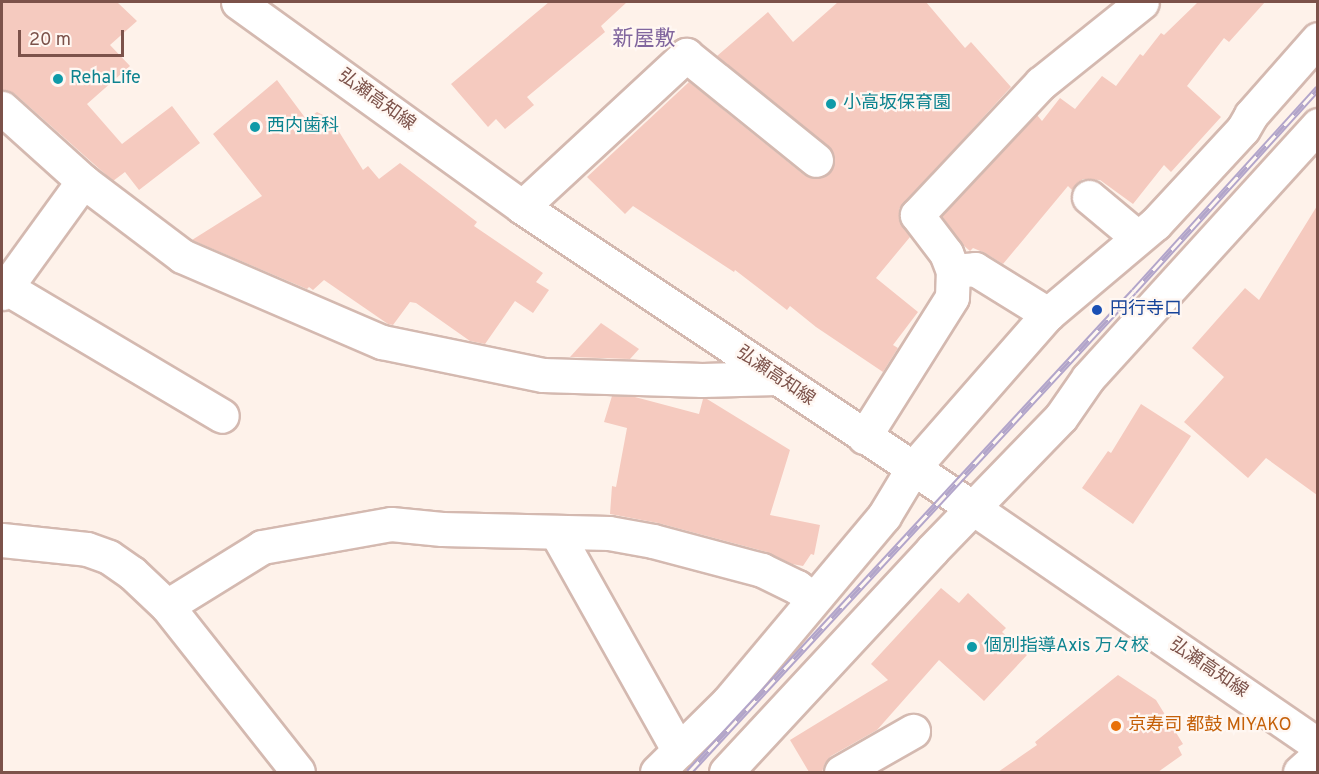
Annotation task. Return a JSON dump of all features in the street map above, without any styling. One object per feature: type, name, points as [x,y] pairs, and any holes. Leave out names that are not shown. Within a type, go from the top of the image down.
[{"type":"street","name":"弘瀬高知線","points":[[238,2],[522,207],[973,508],[1317,745]]},
{"type":"street","points":[[864,437],[951,297],[953,271],[934,234],[917,215],[1041,83],[1142,2]]},
{"type":"street","points":[[556,532],[668,762],[728,702],[884,516],[913,468],[1048,314],[1155,224],[1243,129],[1251,115],[1317,39]]},
{"type":"street","points":[[522,207],[686,55],[816,160]]},
{"type":"street","points":[[2,108],[82,181],[182,256],[382,342],[543,375],[702,380],[777,378]]},
{"type":"street","points":[[726,772],[758,735],[1061,417],[1088,378],[1317,125]]},
{"type":"street","points":[[82,181],[3,290],[222,416]]},
{"type":"street","points":[[1089,198],[1137,237]]},
{"type":"street","points":[[953,271],[975,270],[1048,314]]},
{"type":"street","points":[[167,606],[262,547],[391,524],[609,533],[684,549],[762,570],[797,587],[813,599]]},
{"type":"street","points":[[2,540],[87,549],[109,557],[132,573],[167,606],[298,772]]},
{"type":"street","points":[[841,772],[913,731]]},
{"type":"street","points":[[1300,772],[1317,756]]},
{"type":"building","name":"RehaLife","points":[[2,2],[117,2],[137,21],[110,45],[130,66],[87,104],[122,144],[172,106],[200,143],[139,190],[125,172],[113,181],[15,94],[2,90]]},
{"type":"building","points":[[549,2],[627,2],[601,26],[605,32],[527,97],[534,105],[505,129],[496,119],[488,127],[451,84]]},
{"type":"building","points":[[838,2],[926,2],[965,48],[971,42],[1011,87],[899,209],[899,219],[910,237],[876,278],[918,312],[893,345],[898,348],[883,372],[816,327],[790,306],[787,310],[735,270],[734,272],[633,206],[625,214],[587,177],[689,82],[804,175],[814,179],[823,177],[831,171],[835,162],[834,154],[828,146],[717,56],[768,12],[793,42]]},
{"type":"building","points":[[1198,2],[1265,2],[1229,42],[1224,38],[1187,86],[1221,117],[1171,172],[1164,165],[1133,204],[1100,180],[1083,179],[1072,190],[1068,186],[1003,264],[973,248],[970,251],[962,244],[942,216],[1037,115],[1042,121],[1060,98],[1075,109],[1102,76],[1116,86],[1140,54],[1143,56],[1161,33],[1164,35]]},
{"type":"building","points":[[277,80],[306,119],[317,112],[331,119],[363,170],[368,166],[379,179],[400,163],[477,222],[474,226],[543,273],[536,282],[549,290],[533,313],[515,301],[485,344],[470,341],[416,303],[410,302],[393,325],[388,324],[324,280],[313,290],[309,287],[307,289],[192,240],[262,196],[213,134]]},
{"type":"building","points":[[1317,206],[1317,495],[1266,458],[1248,478],[1184,422],[1224,377],[1192,348],[1245,288],[1259,300]]},
{"type":"building","points":[[601,323],[639,349],[630,359],[570,357]]},
{"type":"building","points":[[612,396],[635,397],[699,414],[703,399],[707,399],[790,450],[770,515],[820,525],[814,555],[811,554],[803,566],[792,564],[767,552],[658,523],[610,514],[612,486],[616,487],[627,428],[604,422]]},
{"type":"building","points":[[1141,404],[1191,436],[1133,524],[1082,488],[1108,451],[1111,453]]},
{"type":"building","points":[[941,588],[959,603],[968,593],[1006,628],[1002,632],[1027,655],[984,701],[939,660],[877,730],[831,756],[822,772],[809,772],[790,740],[888,680],[871,664]]},
{"type":"building","points":[[1118,675],[1156,700],[1183,744],[1178,747],[1182,755],[1158,772],[998,772],[1037,745],[1035,742]]},
{"type":"railway","points":[[689,772],[1134,291],[1318,88]]},
{"type":"place","name":"RehaLife","points":[[58,79]]},
{"type":"place","name":"小高坂保育園","points":[[831,104]]},
{"type":"place","name":"西内歯科","points":[[255,127]]},
{"type":"place","name":"円行寺口","points":[[1097,310]]},
{"type":"place","name":"個別指導Axis 万々校","points":[[972,647]]},
{"type":"place","name":"京寿司 都鼓 MIYAKO","points":[[1116,726]]},
{"type":"district","name":"新屋敷","points":[[644,40]]}]
